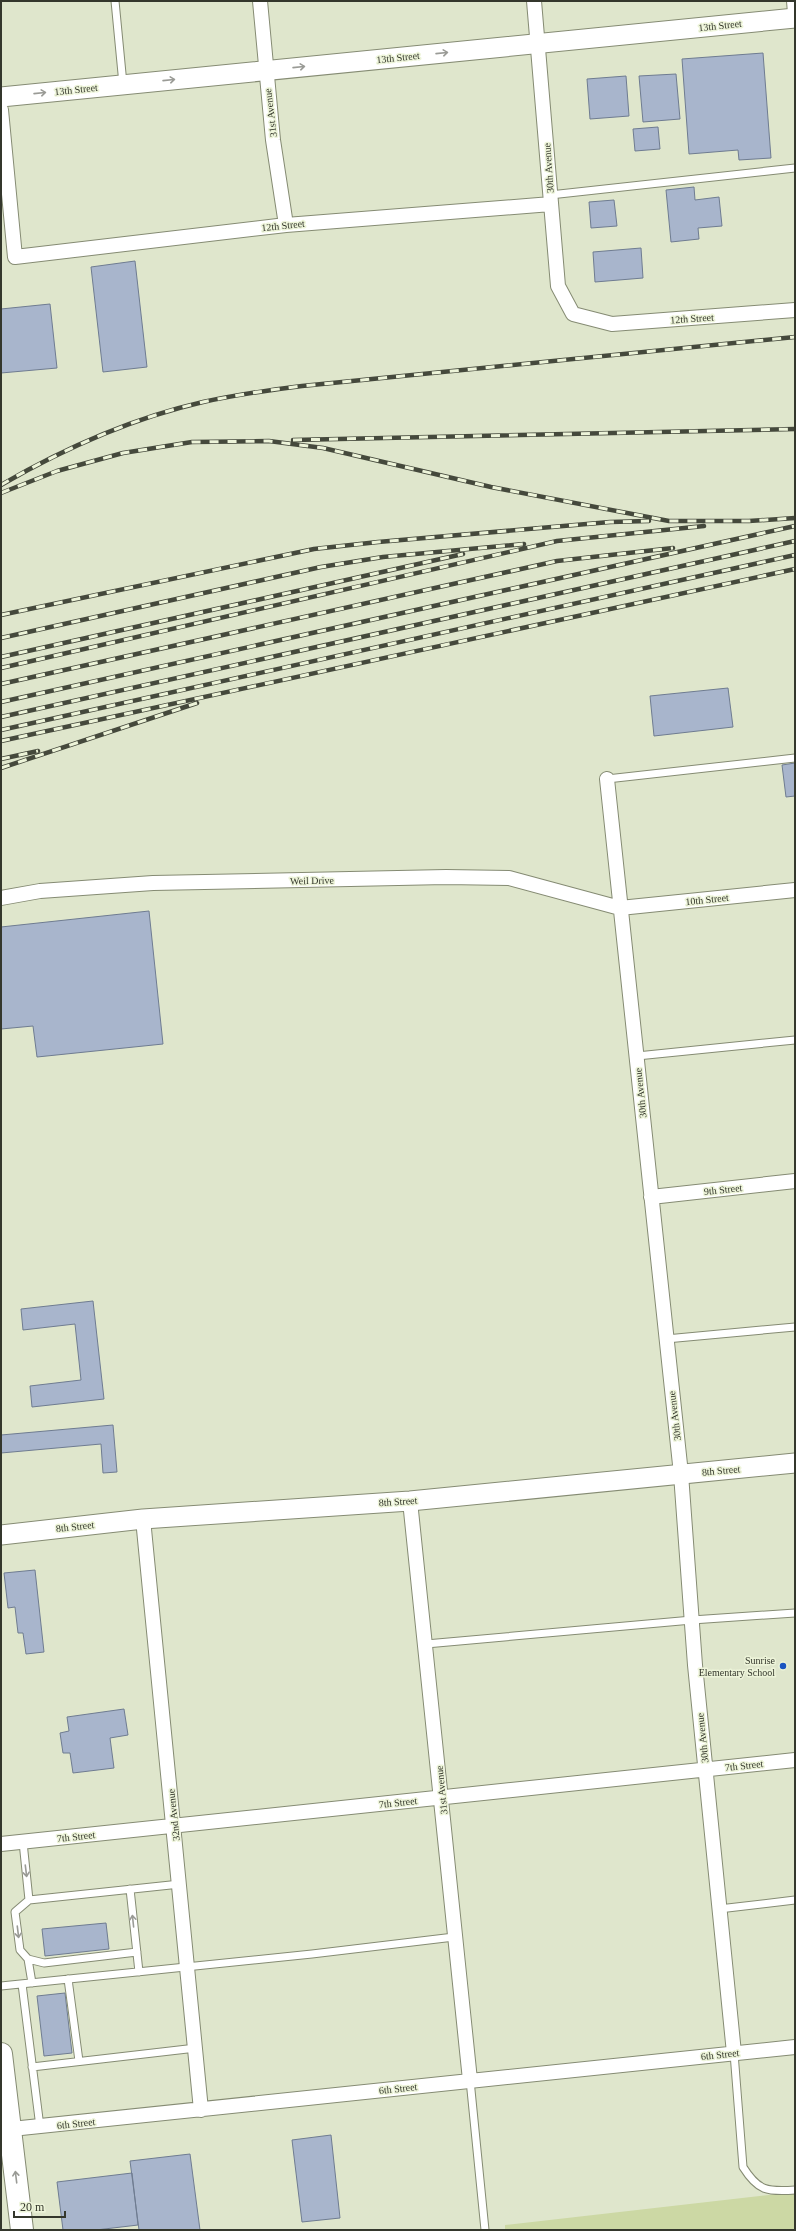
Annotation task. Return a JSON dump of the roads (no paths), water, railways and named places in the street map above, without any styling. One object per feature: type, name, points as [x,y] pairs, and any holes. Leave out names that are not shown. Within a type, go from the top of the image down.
[{"type":"highway","points":[[1,2054],[5,2130],[22,2230]]},
{"type":"main road","name":"13th Street","points":[[1,97],[795,18]]},
{"type":"main road","name":"8th Street","points":[[1,1535],[143,1519],[410,1501],[795,1463]]},
{"type":"street","name":"31st Avenue","points":[[260,1],[265,70],[273,140],[286,224]]},
{"type":"street","name":"30th Avenue","points":[[534,1],[539,43],[558,286],[573,314],[590,318]]},
{"type":"street","points":[[794,1],[795,13]]},
{"type":"street","name":"12th Street","points":[[1,110],[15,257],[286,224],[551,199]]},
{"type":"street","name":"12th Street","points":[[590,318],[612,324],[795,310]]},
{"type":"street","name":"30th Avenue","points":[[607,779],[637,1056],[665,1340],[681,1474],[705,1769],[734,2053]]},
{"type":"street","name":"Weil Drive","points":[[1,898],[40,891],[153,883],[438,877],[509,878],[620,908]]},
{"type":"street","name":"10th Street","points":[[620,908],[795,890]]},
{"type":"street","name":"9th Street","points":[[651,1197],[795,1181]]},
{"type":"street","name":"31st Avenue","points":[[410,1501],[442,1797],[454,1937],[470,2080]]},
{"type":"street","name":"32nd Avenue","points":[[143,1519],[202,2110]]},
{"type":"street","name":"7th Street","points":[[1,1844],[795,1760]]},
{"type":"street","name":"6th Street","points":[[5,2130],[795,2046]]},
{"type":"lane","points":[[115,1],[123,84]]},
{"type":"lane","points":[[551,199],[795,168]]},
{"type":"lane","points":[[607,779],[795,758]]},
{"type":"lane","points":[[637,1056],[795,1040]]},
{"type":"lane","points":[[665,1340],[795,1327]]},
{"type":"lane","points":[[426,1644],[692,1620],[795,1613]]},
{"type":"lane","points":[[23,1842],[29,1900]]},
{"type":"lane","points":[[137,1952],[44,1964],[28,1959],[20,1950],[15,1912],[29,1900],[180,1884]]},
{"type":"lane","points":[[130,1889],[139,1972]]},
{"type":"lane","points":[[719,1909],[795,1900]]},
{"type":"lane","points":[[1,1986],[454,1937]]},
{"type":"lane","points":[[28,1959],[32,1983]]},
{"type":"lane","points":[[68,1979],[79,2061]]},
{"type":"lane","points":[[22,1984],[40,2127]]},
{"type":"lane","points":[[32,2067],[196,2048]]},
{"type":"lane","points":[[734,2053],[743,2167],[760,2187],[775,2192],[795,2190]]},
{"type":"lane","points":[[470,2080],[485,2230]]},
{"type":"railway","points":[[1,485],[49,459],[99,436],[177,409],[228,397],[302,386],[795,337]]},
{"type":"railway","points":[[293,440],[795,429]]},
{"type":"railway","points":[[1,493],[57,471],[123,453],[192,442],[269,441],[323,448],[491,487],[669,521],[749,521],[795,518]]},
{"type":"railway","points":[[1,615],[314,549],[610,522],[649,521]]},
{"type":"railway","points":[[1,668],[557,541],[704,526]]},
{"type":"railway","points":[[1,702],[795,526]]},
{"type":"railway","points":[[1,717],[795,541]]},
{"type":"railway","points":[[1,638],[321,567],[383,557],[524,544]]},
{"type":"railway","points":[[1,684],[557,561],[673,548]]},
{"type":"railway","points":[[1,657],[463,554]]},
{"type":"railway","points":[[1,730],[795,555]]},
{"type":"railway","points":[[1,741],[795,569]]},
{"type":"railway","points":[[1,768],[197,703]]},
{"type":"railway","points":[[1,759],[38,751]]},
{"type":"place","name":"Sunrise Elementary School","points":[[783,1666]]}]
